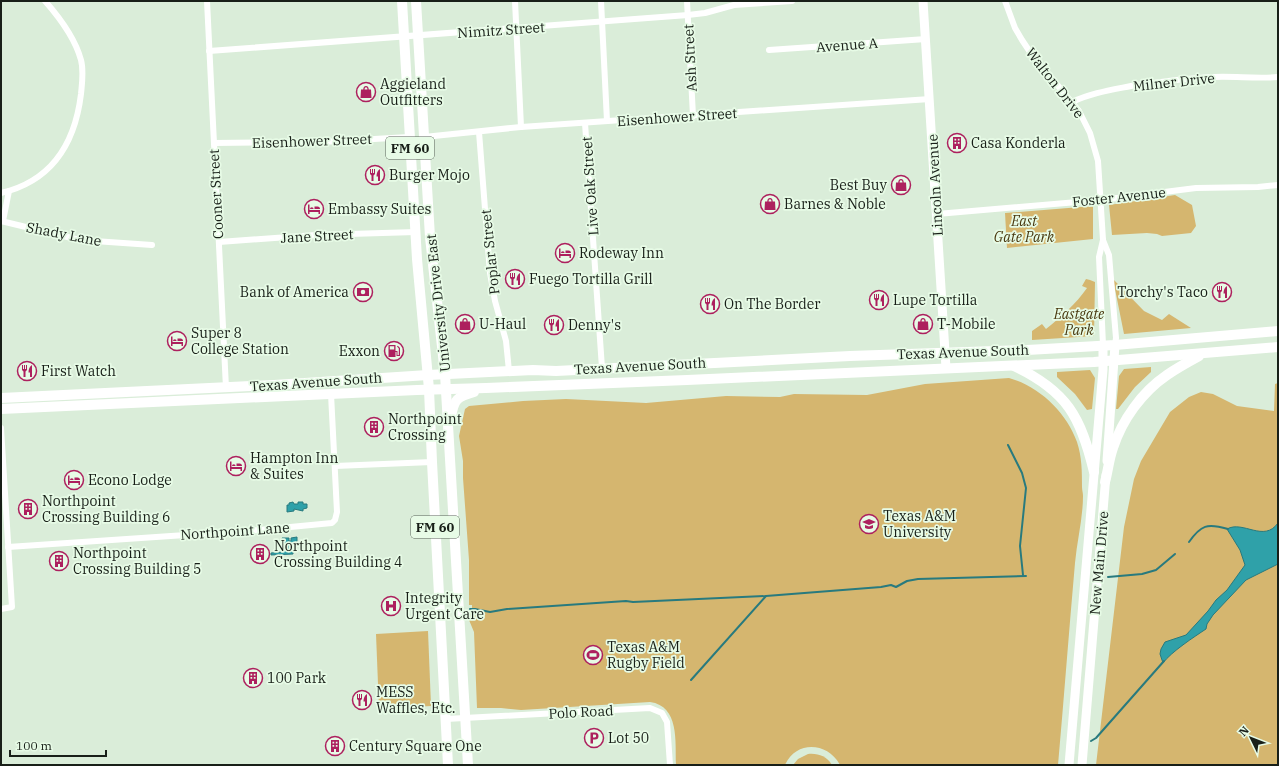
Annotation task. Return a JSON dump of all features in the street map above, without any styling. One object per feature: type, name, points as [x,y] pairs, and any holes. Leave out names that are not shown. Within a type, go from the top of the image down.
[{"type":"main road","name":"University Drive East","points":[[402,1],[419,287],[428,375]]},
{"type":"main road","name":"University Drive East","points":[[416,1],[430,237],[446,389]]},
{"type":"main road","name":"Texas Avenue South","points":[[1,398],[226,388],[509,371],[945,352],[1026,350],[1115,345],[1278,331]]},
{"type":"main road","name":"Texas Avenue South","points":[[1,409],[429,389],[761,377],[1109,361],[1278,347]]},
{"type":"main road","points":[[1105,482],[1112,449],[1118,434],[1140,400],[1166,375],[1204,354]]},
{"type":"main road","points":[[760,360],[761,377]]},
{"type":"main road","points":[[1012,365],[1039,379],[1057,393],[1067,405],[1077,420],[1084,435],[1094,472]]},
{"type":"main road","name":"FM 60","points":[[428,375],[448,765]]},
{"type":"main road","points":[[448,431],[452,407],[455,402],[464,395],[486,388]]},
{"type":"main road","name":"FM 60","points":[[446,389],[458,570],[468,765]]},
{"type":"main road","points":[[1,409],[7,403],[62,401],[68,395]]},
{"type":"street","points":[[1,192],[9,191],[32,182],[55,160],[70,138],[79,108],[82,69],[81,61],[69,33],[45,1]]},
{"type":"street","name":"Cooner Street","points":[[207,1],[226,388]]},
{"type":"street","points":[[515,1],[521,127]]},
{"type":"street","name":"Live Oak Street","points":[[601,1],[607,121]]},
{"type":"street","name":"Ash Street","points":[[687,1],[693,116]]},
{"type":"street","name":"Nimitz Street","points":[[209,51],[688,15],[705,13],[734,5],[792,1]]},
{"type":"street","name":"Lincoln Avenue","points":[[923,1],[946,368]]},
{"type":"street","name":"Walton Drive","points":[[1005,1],[1014,28],[1030,52],[1072,102],[1085,120],[1098,160],[1102,200],[1103,240],[1099,257],[1103,345]]},
{"type":"street","name":"Avenue A","points":[[769,50],[926,39]]},
{"type":"street","name":"Milner Drive","points":[[1072,102],[1084,96],[1098,92],[1168,80],[1214,76],[1263,78],[1278,77]]},
{"type":"street","name":"Eisenhower Street","points":[[424,137],[521,127],[930,99]]},
{"type":"street","name":"Live Oak Street","points":[[585,123],[602,368]]},
{"type":"street","name":"Poplar Street","points":[[479,132],[490,273],[495,300],[506,341],[509,371]]},
{"type":"street","name":"Eisenhower Street","points":[[214,143],[322,142],[409,137]]},
{"type":"street","name":"Foster Avenue","points":[[937,214],[1102,200],[1196,188],[1258,187],[1278,185]]},
{"type":"street","points":[[2,221],[9,191]]},
{"type":"street","name":"Shady Lane","points":[[2,221],[80,240],[152,244]]},
{"type":"street","name":"Jane Street","points":[[219,242],[316,235],[416,232]]},
{"type":"street","name":"Walton Drive","points":[[1103,240],[1109,254],[1116,338],[1115,345]]},
{"type":"street","points":[[1103,345],[1109,361]]},
{"type":"street","points":[[1109,361],[1115,345]]},
{"type":"street","name":"New Main Drive","points":[[1069,765],[1094,472],[1109,361]]},
{"type":"street","name":"New Main Drive","points":[[1082,765],[1105,482],[1109,361]]},
{"type":"street","points":[[331,394],[335,466],[432,462]]},
{"type":"street","points":[[1,428],[12,607],[1,609]]},
{"type":"street","name":"Northpoint Lane","points":[[8,547],[328,524],[335,520],[337,516],[335,466]]},
{"type":"street","points":[[1078,650],[1092,651]]},
{"type":"street","name":"Polo Road","points":[[446,719],[650,708],[662,713],[667,722],[670,765]]},
{"type":"green space","points":[[1175,195],[1192,205],[1196,226],[1191,233],[1162,236],[1147,233],[1112,235],[1109,205]]},
{"type":"green space","name":"East Gate Park","points":[[1093,206],[1093,239],[1007,248],[1005,213]]},
{"type":"green space","name":"Eastgate Park","points":[[1086,279],[1095,282],[1094,336],[1032,340],[1032,331],[1042,324],[1046,329],[1063,315],[1078,299],[1087,288],[1082,286]]},
{"type":"green space","name":"Eastgate Park","points":[[1113,279],[1144,311],[1162,320],[1169,314],[1191,328],[1124,334]]},
{"type":"green space","points":[[1151,367],[1151,372],[1135,387],[1118,409],[1116,409],[1119,376],[1124,369]]},
{"type":"green space","points":[[1090,370],[1095,378],[1092,409],[1087,410],[1075,394],[1057,377],[1057,372]]},
{"type":"green space","points":[[1009,378],[1020,382],[1041,394],[1059,411],[1072,431],[1079,448],[1081,459],[1083,504],[1075,563],[1058,765],[840,765],[835,757],[828,752],[820,748],[812,747],[797,751],[790,757],[785,765],[676,765],[675,736],[671,718],[667,710],[660,705],[650,702],[521,710],[477,708],[474,632],[469,620],[469,612],[472,612],[472,605],[469,605],[469,560],[463,461],[459,436],[465,409],[469,406],[566,399],[646,403],[726,396],[780,397],[794,394],[867,395],[925,384]]},
{"type":"green space","points":[[1278,383],[1278,765],[1096,765],[1124,527],[1134,479],[1141,461],[1170,412],[1189,397],[1201,392],[1213,394],[1237,406],[1274,411],[1275,384]]},
{"type":"green space","points":[[428,631],[431,706],[379,709],[376,634]]},
{"type":"green space","points":[[808,754],[822,756],[832,765],[793,765],[798,759]]},
{"type":"water","points":[[293,502],[294,504],[298,504],[298,502],[303,502],[303,504],[307,504],[307,508],[303,509],[303,511],[294,509],[294,511],[287,512],[287,505]]},
{"type":"water","points":[[1278,523],[1278,564],[1246,580],[1213,615],[1207,624],[1206,629],[1189,640],[1163,663],[1160,654],[1165,642],[1186,635],[1216,600],[1227,590],[1245,565],[1240,550],[1227,529],[1240,527],[1266,531],[1272,529]]},
{"type":"water","points":[[297,537],[297,546],[290,546],[290,551],[293,551],[293,554],[271,555],[271,553],[282,552],[282,547],[278,546],[278,541],[282,541],[282,538],[289,538],[289,541],[291,541],[291,538]]},
{"type":"waterway","points":[[394,149],[403,144]]},
{"type":"waterway","points":[[1008,445],[1022,473],[1026,488],[1020,546],[1023,575]]},
{"type":"waterway","points":[[1189,542],[1197,532],[1205,527],[1215,526],[1228,529]]},
{"type":"waterway","points":[[1108,577],[1142,574],[1156,570],[1175,554]]},
{"type":"waterway","points":[[470,609],[490,612],[507,609],[626,601],[633,602],[766,596],[891,585],[896,587],[907,581],[918,579],[1026,576]]},
{"type":"waterway","points":[[691,680],[766,596]]},
{"type":"waterway","points":[[1091,741],[1096,738],[1164,661]]},
{"type":"place","name":"Aggieland Outfitters","points":[[366,92]]},
{"type":"place","name":"Casa Konderla","points":[[957,143]]},
{"type":"place","name":"Burger Mojo","points":[[375,175]]},
{"type":"place","name":"Best Buy","points":[[901,185]]},
{"type":"place","name":"Barnes & Noble","points":[[770,204]]},
{"type":"place","name":"Embassy Suites","points":[[314,209]]},
{"type":"place","name":"Rodeway Inn","points":[[565,253]]},
{"type":"place","name":"Fuego Tortilla Grill","points":[[515,279]]},
{"type":"place","name":"Bank of America","points":[[363,292]]},
{"type":"place","name":"Torchy's Taco","points":[[1222,292]]},
{"type":"place","name":"Lupe Tortilla","points":[[879,300]]},
{"type":"place","name":"On The Border","points":[[710,304]]},
{"type":"place","name":"U-Haul","points":[[465,324]]},
{"type":"place","name":"T-Mobile","points":[[923,324]]},
{"type":"place","name":"Denny's","points":[[554,325]]},
{"type":"place","name":"Super 8 College Station","points":[[177,341]]},
{"type":"place","name":"Exxon","points":[[394,351]]},
{"type":"place","name":"First Watch","points":[[27,371]]},
{"type":"place","name":"Northpoint Crossing","points":[[374,427]]},
{"type":"place","name":"Hampton Inn & Suites","points":[[236,466]]},
{"type":"place","name":"Econo Lodge","points":[[74,480]]},
{"type":"place","name":"Northpoint Crossing Building 6","points":[[28,509]]},
{"type":"place","name":"Texas A&M University","points":[[869,524]]},
{"type":"place","name":"Northpoint Crossing Building 4","points":[[260,554]]},
{"type":"place","name":"Northpoint Crossing Building 5","points":[[59,561]]},
{"type":"place","name":"Integrity Urgent Care","points":[[391,606]]},
{"type":"place","name":"Texas A&M Rugby Field","points":[[593,655]]},
{"type":"place","name":"100 Park","points":[[253,678]]},
{"type":"place","name":"MESS Waffles, Etc.","points":[[362,700]]},
{"type":"place","name":"Lot 50","points":[[594,738]]},
{"type":"place","name":"Century Square One","points":[[335,746]]}]
